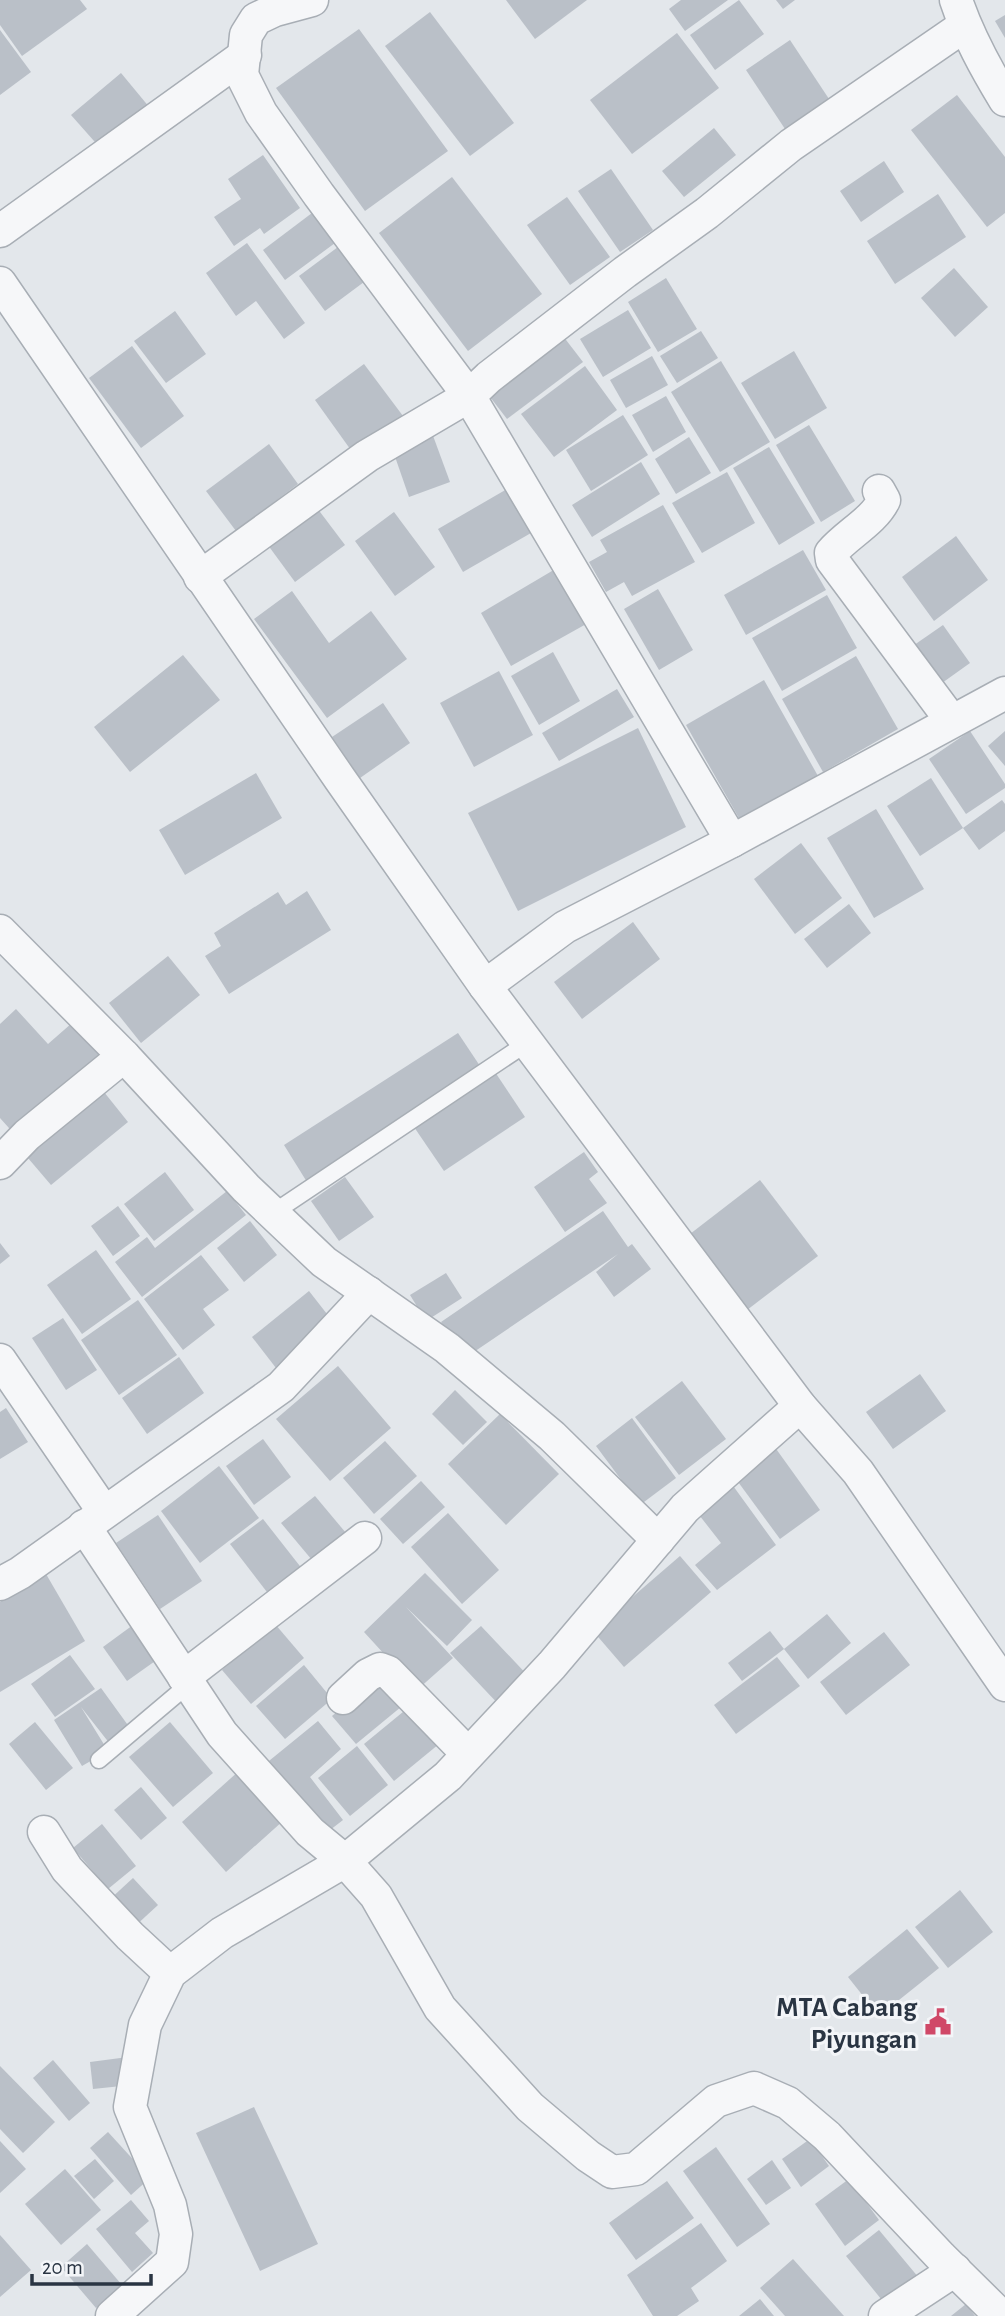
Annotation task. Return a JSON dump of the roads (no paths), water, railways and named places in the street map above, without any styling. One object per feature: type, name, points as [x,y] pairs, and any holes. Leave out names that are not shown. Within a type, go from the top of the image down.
[{"type":"street","points":[[312,0],[275,10],[256,10],[246,35],[243,75],[261,113],[318,195],[469,396],[732,841]]},
{"type":"street","points":[[200,577],[367,456],[469,396],[489,377],[625,272],[707,213],[960,13],[981,61],[1005,100]]},
{"type":"street","points":[[0,231],[245,55]]},
{"type":"street","points":[[0,284],[485,986],[800,1406],[858,1472],[1005,1685]]},
{"type":"street","points":[[879,491],[884,500],[880,509],[838,545],[831,553],[832,559],[951,720]]},
{"type":"street","points":[[485,986],[565,927],[732,841],[1005,693]]},
{"type":"street","points":[[0,931],[124,1056],[246,1188],[324,1262],[447,1348],[552,1436],[658,1540]]},
{"type":"street","points":[[0,1163],[27,1135],[124,1056]]},
{"type":"street","points":[[0,1584],[20,1573],[281,1387],[369,1293]]},
{"type":"street","points":[[0,1360],[187,1681],[231,1744],[310,1832],[345,1861],[376,1896],[440,2008],[530,2107],[588,2156],[612,2172],[636,2169],[716,2101],[754,2088],[788,2103],[827,2136],[1001,2316]]},
{"type":"street","points":[[112,2316],[172,2262],[176,2234],[170,2205],[130,2107],[145,2025],[170,1973],[222,1933],[345,1861],[448,1776],[552,1665],[685,1508],[800,1406]]},
{"type":"street","points":[[187,1681],[365,1538]]},
{"type":"street","points":[[343,1698],[368,1675],[380,1669],[388,1672],[468,1754]]},
{"type":"street","points":[[44,1832],[67,1869],[130,1936],[170,1973]]},
{"type":"street","points":[[885,2316],[955,2270]]},
{"type":"lane","points":[[273,1213],[527,1043]]},
{"type":"lane","points":[[99,1760],[187,1681]]},
{"type":"place","name":"MTA Cabang Piyungan","points":[[938,2022]]}]
